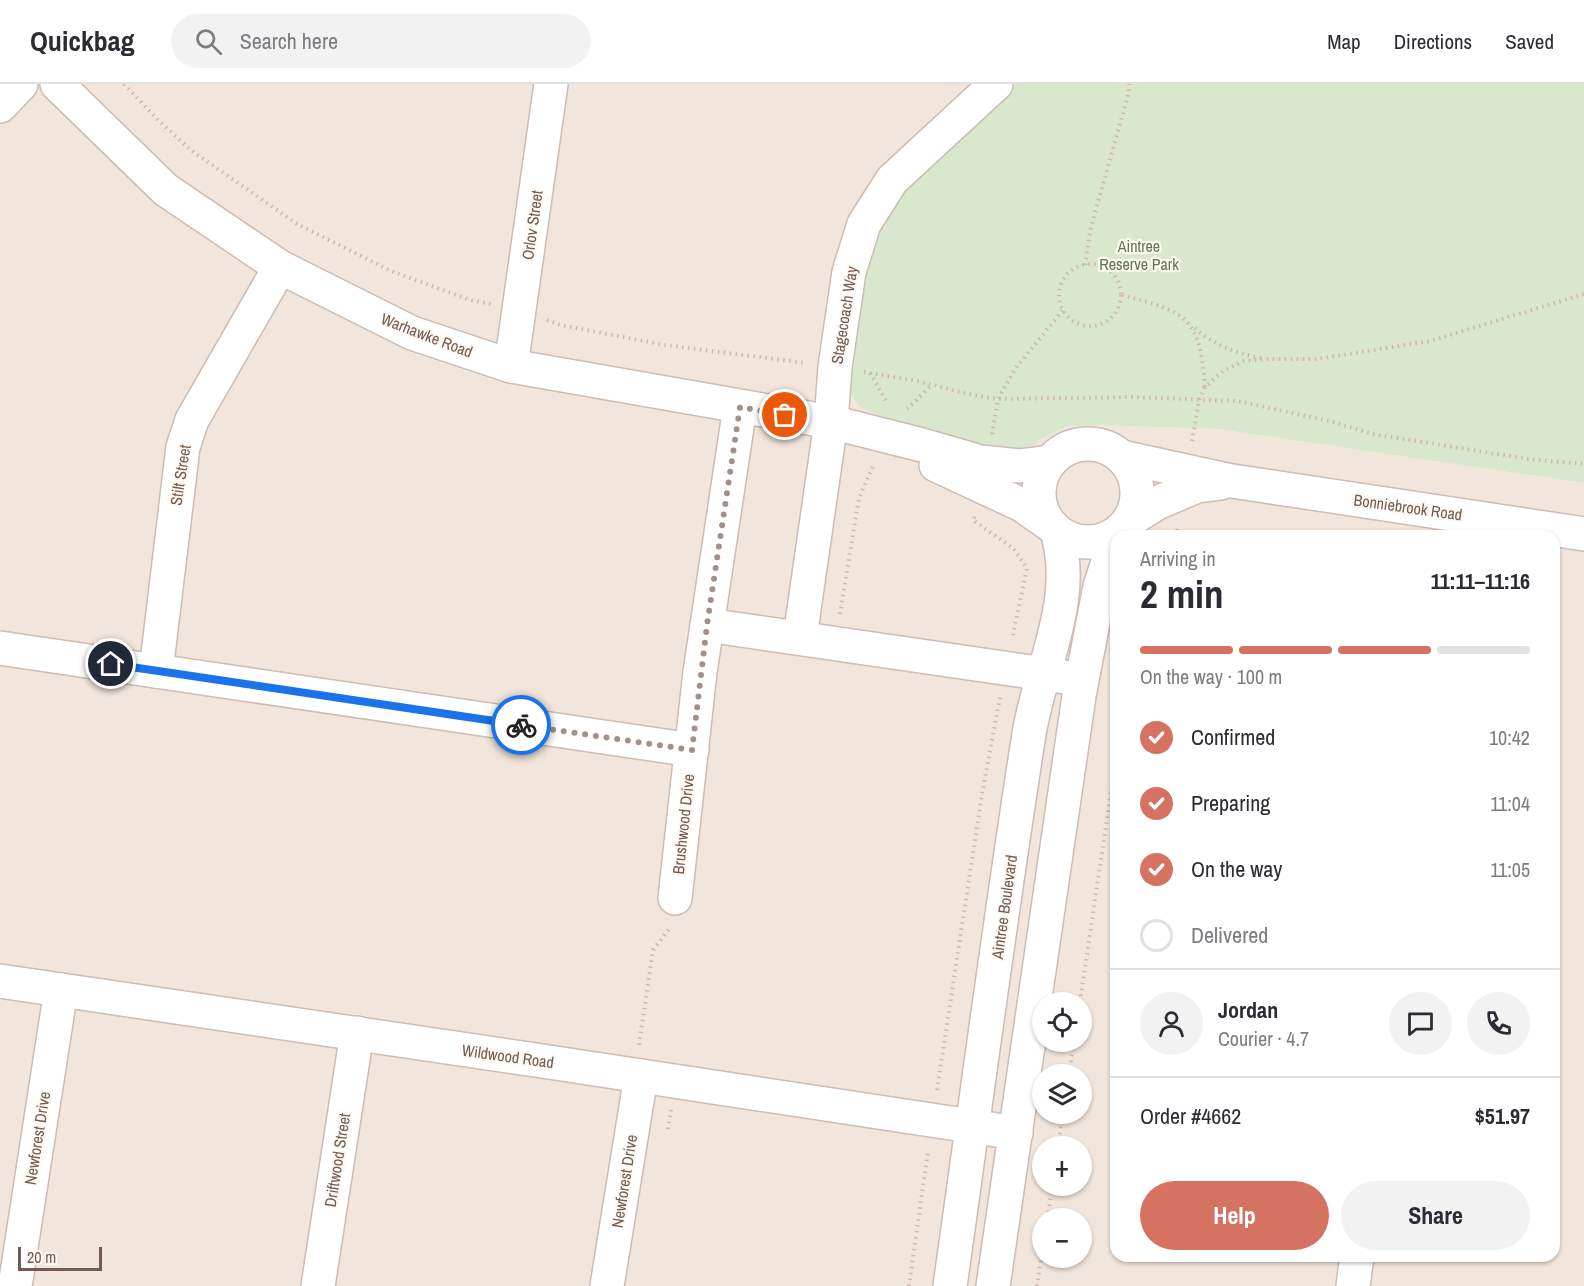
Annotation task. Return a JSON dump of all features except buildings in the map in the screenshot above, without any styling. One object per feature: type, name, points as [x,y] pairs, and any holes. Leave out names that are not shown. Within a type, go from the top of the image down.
[{"type":"street","points":[[0,106],[21,84]]},
{"type":"street","name":"Warhawke Road","points":[[57,84],[166,190],[280,267],[412,333],[511,366],[885,432],[981,462],[989,476]]},
{"type":"street","name":"Orlov Street","points":[[511,366],[551,84]]},
{"type":"street","name":"Stagecoach Way","points":[[800,638],[831,422],[835,367],[849,272],[864,224],[892,180],[996,84]]},
{"type":"street","name":"Stilt Street","points":[[156,671],[183,447],[192,420],[280,267]]},
{"type":"street","name":"Brushwood Drive","points":[[675,898],[707,625],[740,407]]},
{"type":"street","points":[[1055,529],[1040,506],[1039,491],[1042,475],[1050,462],[1061,452],[1076,446],[1091,444],[1107,448],[1122,457],[1132,471],[1137,487],[1136,505],[1121,530]]},
{"type":"street","name":"Bonniebrook Road","points":[[1122,457],[1197,486],[1232,481],[1464,525],[1531,530]]},
{"type":"street","points":[[1050,462],[1018,466],[989,476],[1022,505],[1070,539],[1085,542],[1102,540],[1110,536]]},
{"type":"street","name":"Bonniebrook Road","points":[[1121,530],[1186,481]]},
{"type":"street","name":"Aintree Boulevard","points":[[950,1286],[1030,731],[1064,593],[1062,547],[1055,529]]},
{"type":"street","name":"Bonniebrook Road","points":[[1560,532],[1584,534]]},
{"type":"street","points":[[993,1286],[1082,679],[1101,586],[1110,560]]},
{"type":"street","points":[[707,625],[1082,679]]},
{"type":"street","name":"Brushwood Drive","points":[[0,648],[692,750]]},
{"type":"street","name":"Wildwood Road","points":[[0,981],[357,1033],[645,1062],[675,1082],[1016,1133]]},
{"type":"street","name":"Newforest Drive","points":[[15,1286],[61,990]]},
{"type":"street","name":"Driftwood Street","points":[[318,1286],[357,1033]]},
{"type":"street","name":"Newforest Drive","points":[[607,1286],[645,1062]]},
{"type":"street","points":[[1353,1286],[1356,1262]]},
{"type":"path","points":[[1085,265],[1090,227],[1114,150],[1129,84]]},
{"type":"path","points":[[1085,265],[1100,265],[1109,270],[1120,286],[1122,296],[1115,314],[1099,325],[1079,324],[1063,310],[1059,300],[1059,289],[1063,279],[1070,271],[1085,265]]},
{"type":"path","points":[[1177,530],[1199,400],[1205,387],[1223,371],[1244,361],[1317,359],[1430,341],[1584,294]]},
{"type":"path","points":[[1122,296],[1157,304],[1186,319],[1211,341],[1251,356],[1267,359]]},
{"type":"path","points":[[909,1286],[982,794],[1027,568],[1014,549],[973,520],[989,476],[998,399],[1015,369],[1063,310]]},
{"type":"path","points":[[1186,319],[1197,334],[1203,361],[1205,387]]},
{"type":"path","points":[[870,373],[885,432]]},
{"type":"path","points":[[839,619],[859,498],[885,432],[933,385]]},
{"type":"path","points":[[1081,992],[1110,799]]},
{"type":"path","points":[[645,1062],[639,1045],[653,950],[670,927],[675,898]]},
{"type":"path","points":[[668,1130],[675,1082]]},
{"type":"path","points":[[1037,1286],[1040,1268]]},
{"type":"shaded area","points":[[0,84],[1016,84],[969,125],[1024,455],[1040,440],[1068,426],[1218,429],[1584,483],[1584,1286],[0,1286]]},
{"type":"green space","name":"Aintree Reserve Park","points":[[1016,84],[1584,84],[1584,483],[1218,429],[1068,426],[1040,440],[1024,455],[881,416],[859,406],[844,384],[872,223],[969,125]]},
{"type":"way so far","points":[[521,725],[692,750],[700,672],[740,407],[785,415]]},
{"type":"route","points":[[111,664],[521,725]]}]
